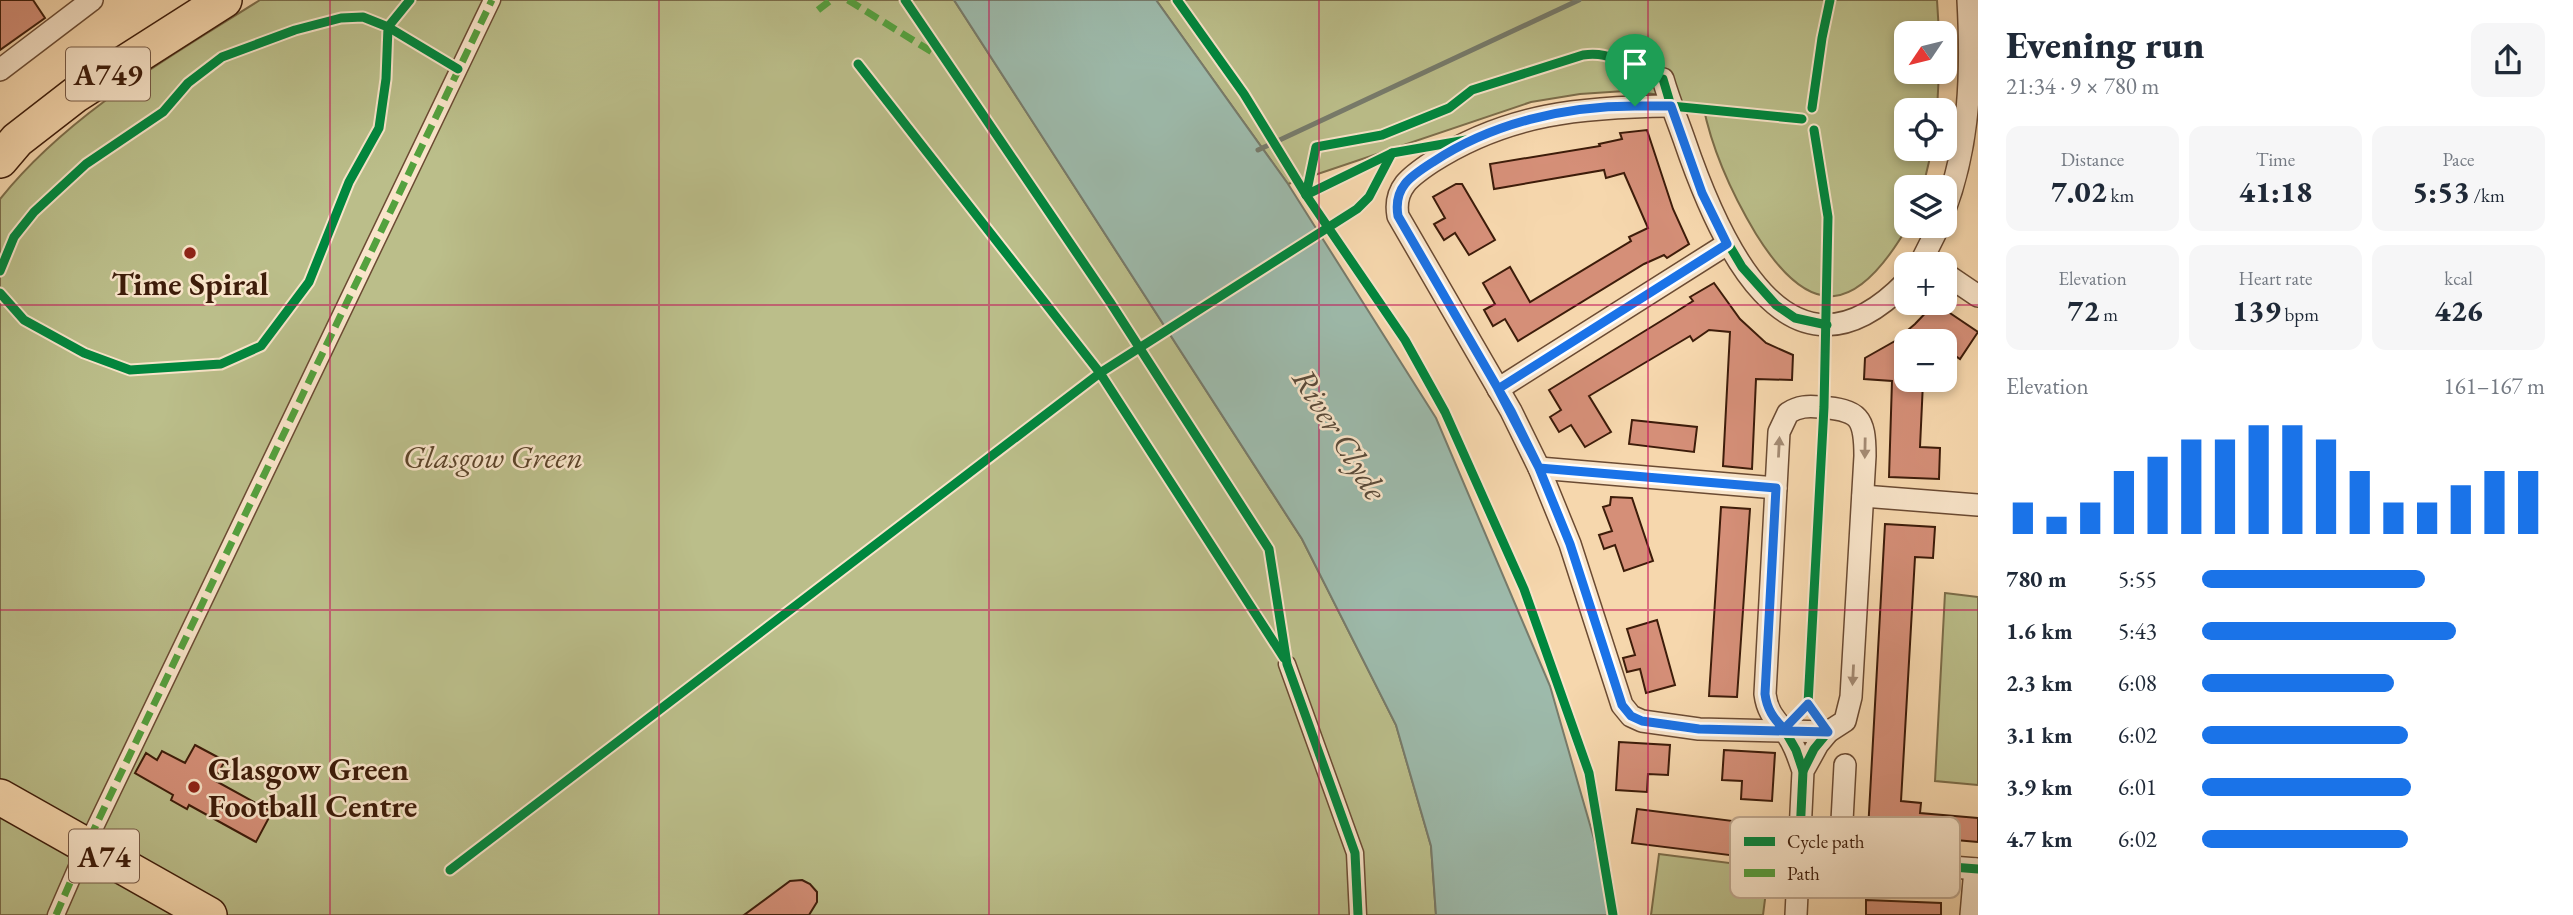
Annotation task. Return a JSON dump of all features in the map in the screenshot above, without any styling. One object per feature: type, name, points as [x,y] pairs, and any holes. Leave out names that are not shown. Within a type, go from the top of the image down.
[{"type":"main road","name":"A749","points":[[0,160],[17,140],[75,95],[224,0]]},
{"type":"main road","name":"A74","points":[[0,797],[209,915]]},
{"type":"street","points":[[0,69],[92,0]]},
{"type":"street","points":[[56,915],[86,846],[492,0]]},
{"type":"street","points":[[1957,175],[1971,133],[1968,0]]},
{"type":"street","points":[[1663,79],[1702,193],[1727,244],[1742,267],[1776,305],[1796,318],[1827,325],[1851,321],[1894,294]]},
{"type":"street","points":[[1671,106],[1608,106],[1569,112],[1523,122],[1472,139],[1419,171],[1403,185],[1396,203],[1403,227],[1498,389],[1539,468],[1570,544],[1621,703],[1631,716],[1642,721],[1699,729],[1828,732]]},
{"type":"street","points":[[1498,389],[1727,244]]},
{"type":"street","points":[[1957,282],[1978,296]]},
{"type":"street","points":[[1801,817],[1803,771],[1796,750],[1784,729],[1770,713],[1765,694],[1779,432],[1788,413],[1804,406],[1842,408],[1856,416],[1865,436],[1852,697],[1845,721],[1828,732],[1814,749],[1803,771]]},
{"type":"street","points":[[1539,468],[1776,488]]},
{"type":"street","points":[[1863,496],[1978,505]]},
{"type":"street","points":[[1287,664],[1355,853],[1358,915]]},
{"type":"street","points":[[1842,817],[1845,765]]},
{"type":"street","points":[[1971,915],[1976,869]]},
{"type":"green space","name":"Glasgow Green","points":[[260,0],[954,0],[1302,539],[1396,725],[1431,846],[1436,915],[0,915],[0,199],[27,168],[88,114],[155,66]]},
{"type":"green space","points":[[1156,0],[1937,0],[1938,21],[1894,21],[1894,84],[1938,84],[1938,98],[1894,98],[1894,161],[1929,161],[1926,175],[1894,175],[1894,238],[1900,238],[1871,276],[1853,290],[1834,296],[1816,294],[1796,283],[1756,234],[1724,171],[1703,105],[1679,102],[1663,95],[1625,91],[1580,94],[1531,102],[1288,184]]},
{"type":"green space","points":[[1945,593],[1978,597],[1978,785],[1935,781]]},
{"type":"green space","points":[[1659,854],[1730,863],[1730,898],[1765,898],[1763,915],[1651,915]]},
{"type":"water","name":"River Clyde","points":[[954,0],[1156,0],[1288,184],[1436,418],[1550,686],[1601,863],[1609,915],[1436,915],[1431,846],[1396,725],[1302,539]]},
{"type":"building","points":[[0,0],[33,0],[45,18],[0,50]]},
{"type":"building","points":[[1647,130],[1673,209],[1689,244],[1667,258],[1664,255],[1644,264],[1518,341],[1505,319],[1493,326],[1484,310],[1495,304],[1483,283],[1510,267],[1530,302],[1631,241],[1629,237],[1648,228],[1624,173],[1606,178],[1604,170],[1494,189],[1490,164],[1600,146],[1599,144],[1622,139],[1620,133]]},
{"type":"building","points":[[1456,184],[1462,184],[1495,240],[1469,255],[1455,233],[1444,240],[1434,224],[1445,218],[1433,197]]},
{"type":"building","points":[[1714,283],[1740,319],[1766,343],[1793,355],[1792,380],[1756,379],[1752,469],[1723,466],[1730,332],[1709,330],[1693,341],[1690,336],[1589,396],[1611,432],[1585,447],[1571,425],[1559,432],[1550,417],[1561,410],[1549,390],[1693,301],[1690,297]]},
{"type":"building","points":[[1924,315],[1953,315],[1978,332],[1960,359],[1957,357],[1957,329],[1909,329]]},
{"type":"building","points":[[1894,342],[1894,392],[1923,392],[1920,447],[1940,448],[1939,479],[1889,477],[1892,381],[1864,379],[1865,358]]},
{"type":"building","points":[[1632,420],[1697,427],[1694,452],[1629,444]]},
{"type":"building","points":[[1611,497],[1632,498],[1653,561],[1624,571],[1615,545],[1604,549],[1599,535],[1612,531],[1603,507],[1610,505]]},
{"type":"building","points":[[1721,507],[1750,509],[1737,697],[1709,696]]},
{"type":"building","points":[[1885,524],[1935,527],[1933,558],[1915,557],[1901,801],[1921,803],[1920,813],[1978,818],[1978,842],[1960,840],[1960,817],[1869,817]]},
{"type":"building","points":[[1657,620],[1675,685],[1646,693],[1640,669],[1627,672],[1623,658],[1635,655],[1627,629]]},
{"type":"building","points":[[1619,742],[1670,745],[1668,775],[1648,774],[1647,792],[1616,790]]},
{"type":"building","name":"Glasgow Green Football Centre","points":[[195,745],[225,761],[214,780],[272,812],[256,842],[189,805],[187,809],[171,800],[173,795],[135,773],[146,753],[157,760],[162,751],[185,763]]},
{"type":"building","points":[[1724,750],[1775,753],[1772,801],[1741,799],[1742,781],[1722,780]]},
{"type":"building","points":[[1637,809],[1730,821],[1730,855],[1632,843]]},
{"type":"building","points":[[802,880],[817,892],[817,902],[809,915],[744,915],[790,881]]},
{"type":"building","points":[[1866,900],[1941,903],[1941,915],[1866,915]]},
{"type":"waterway","points":[[1258,150],[1579,0]]},
{"type":"marked path","points":[[56,915],[86,846],[492,0]]},
{"type":"marked path","points":[[818,10],[831,0]]},
{"type":"marked path","points":[[848,0],[937,55]]},
{"type":"cycle path","points":[[410,0],[388,27],[458,69]]},
{"type":"cycle path","points":[[905,0],[1110,302],[1269,549],[1287,664],[1355,853],[1358,915]]},
{"type":"cycle path","points":[[1177,0],[1244,94],[1306,195],[1405,340],[1445,412],[1524,589],[1589,773],[1613,915]]},
{"type":"cycle path","points":[[1812,108],[1830,0]]},
{"type":"cycle path","points":[[0,271],[14,237],[34,212],[86,164],[163,112],[188,83],[222,57],[295,30],[341,18],[363,17],[388,27],[386,79],[379,128],[349,182],[309,282],[261,346],[221,364],[130,370],[84,353],[24,320],[0,293]]},
{"type":"cycle path","points":[[1306,195],[1316,147],[1382,135],[1449,108],[1472,90],[1583,55],[1607,56],[1621,63],[1635,85],[1635,106]]},
{"type":"cycle path","points":[[858,64],[1100,373],[1284,658]]},
{"type":"cycle path","points":[[1663,79],[1702,193],[1742,267],[1776,305],[1795,318],[1827,325]]},
{"type":"cycle path","points":[[1306,195],[1392,153],[1472,139],[1523,122],[1579,110],[1608,106],[1671,106],[1802,119]]},
{"type":"cycle path","points":[[1803,771],[1814,749],[1828,732],[1808,704],[1824,407],[1828,217],[1814,130]]},
{"type":"cycle path","points":[[450,870],[1100,373],[1357,209],[1369,197],[1392,153]]},
{"type":"cycle path","points":[[1801,817],[1803,771],[1796,750],[1784,729],[1808,704]]},
{"type":"cycle path","points":[[1960,868],[1978,869]]},
{"type":"place","name":"Time Spiral","points":[[190,253]]},
{"type":"place","name":"Glasgow Green Football Centre","points":[[194,787]]},
{"type":"route","points":[[1635,106],[1608,106],[1550,115],[1472,139],[1410,176],[1398,194],[1398,216],[1403,227],[1511,411],[1539,468],[1570,544],[1622,705],[1631,716],[1642,721],[1699,729],[1828,732],[1808,704],[1784,729],[1775,721],[1767,705],[1765,694],[1776,488],[1539,468],[1498,389],[1575,339],[1656,291],[1727,244],[1702,193],[1671,106],[1635,106]]}]
